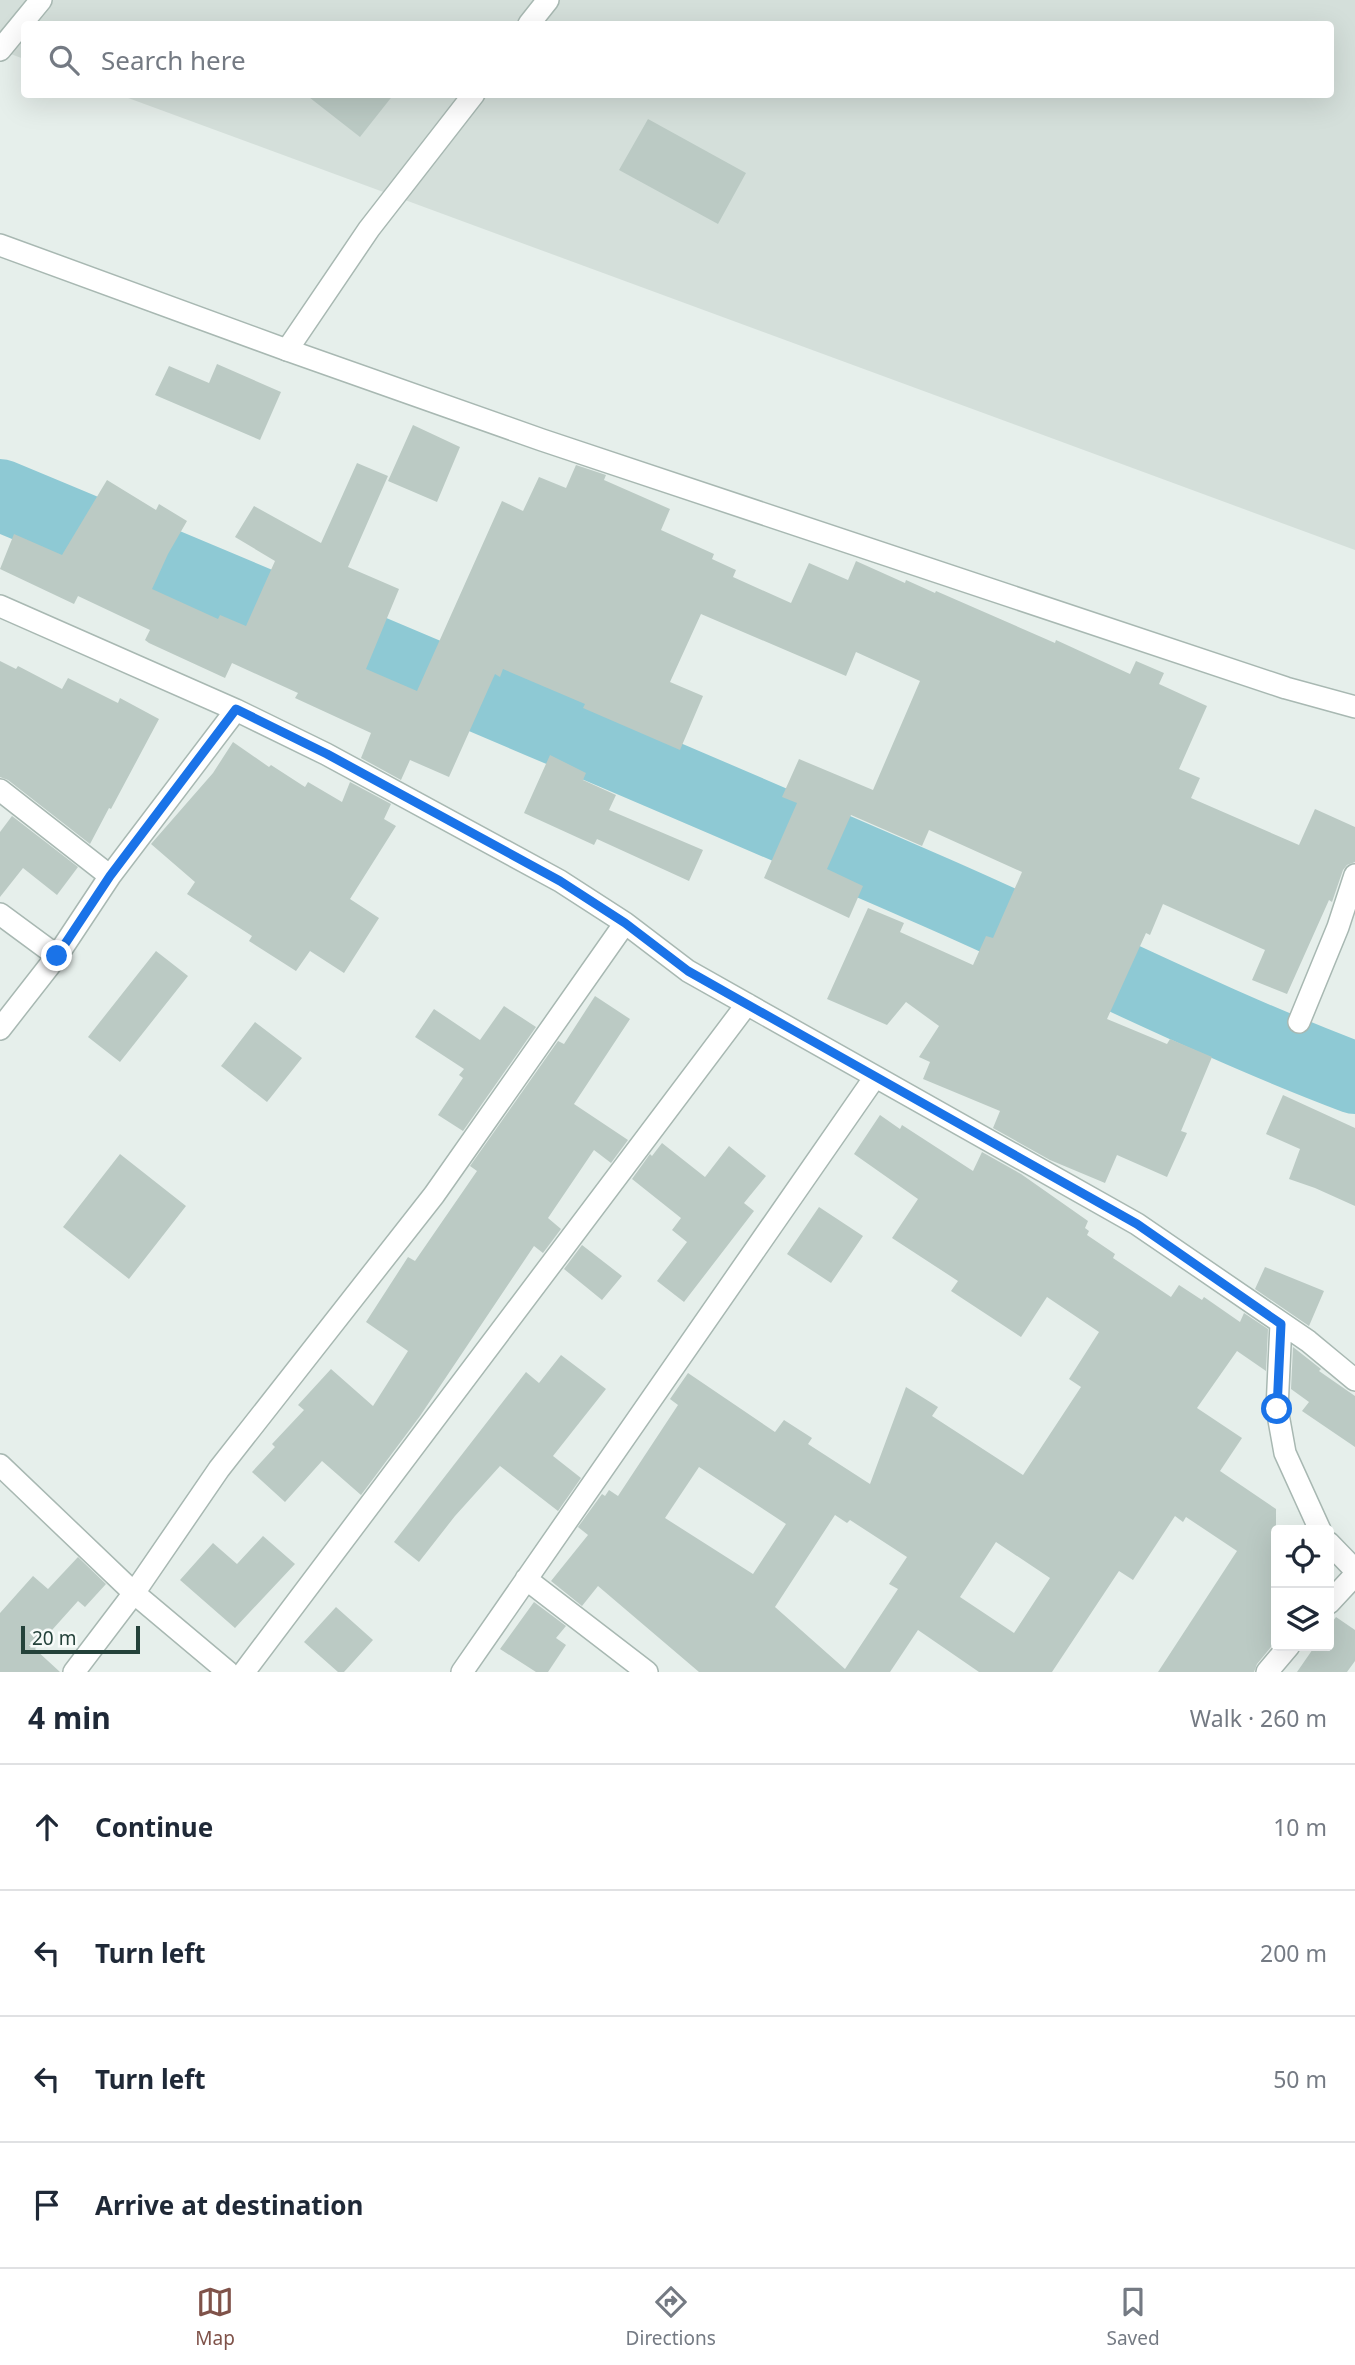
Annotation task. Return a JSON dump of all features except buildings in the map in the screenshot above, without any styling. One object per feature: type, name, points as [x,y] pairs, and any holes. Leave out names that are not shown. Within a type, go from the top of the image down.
[{"type":"street","points":[[24,21],[41,0]]},
{"type":"street","points":[[530,21],[548,0]]},
{"type":"street","points":[[0,50],[21,24]]},
{"type":"street","points":[[287,350],[369,229],[471,98]]},
{"type":"street","points":[[0,245],[287,350],[594,457],[1260,680],[1355,707]]},
{"type":"street","points":[[0,606],[236,709],[327,754],[560,881],[625,923],[688,971],[1137,1224],[1308,1341],[1355,1380]]},
{"type":"street","points":[[0,1030],[57,956],[110,876],[236,709]]},
{"type":"street","points":[[0,790],[110,876]]},
{"type":"street","points":[[1299,1022],[1338,926],[1355,875]]},
{"type":"street","points":[[0,914],[57,956]]},
{"type":"street","points":[[74,1672],[134,1593],[219,1469],[434,1195],[625,923]]},
{"type":"street","points":[[244,1672],[747,1004]]},
{"type":"street","points":[[462,1672],[875,1077]]},
{"type":"street","points":[[1281,1324],[1277,1409],[1285,1453],[1318,1525]]},
{"type":"street","points":[[0,1465],[134,1593],[228,1672]]},
{"type":"street","points":[[1334,1549],[1355,1572],[1334,1597]]},
{"type":"street","points":[[526,1579],[648,1672]]},
{"type":"street","points":[[1267,1672],[1285,1651]]},
{"type":"shaded area","points":[[0,0],[1355,0],[1355,550],[128,98],[1334,98],[1334,21],[21,21],[21,58],[0,50]]},
{"type":"waterway","points":[[0,495],[697,789],[981,913],[1247,1034],[1355,1078]]},
{"type":"route","points":[[57,956],[110,876],[236,709],[327,754],[560,881],[625,923],[688,971],[1137,1224],[1281,1324],[1277,1409]]}]
